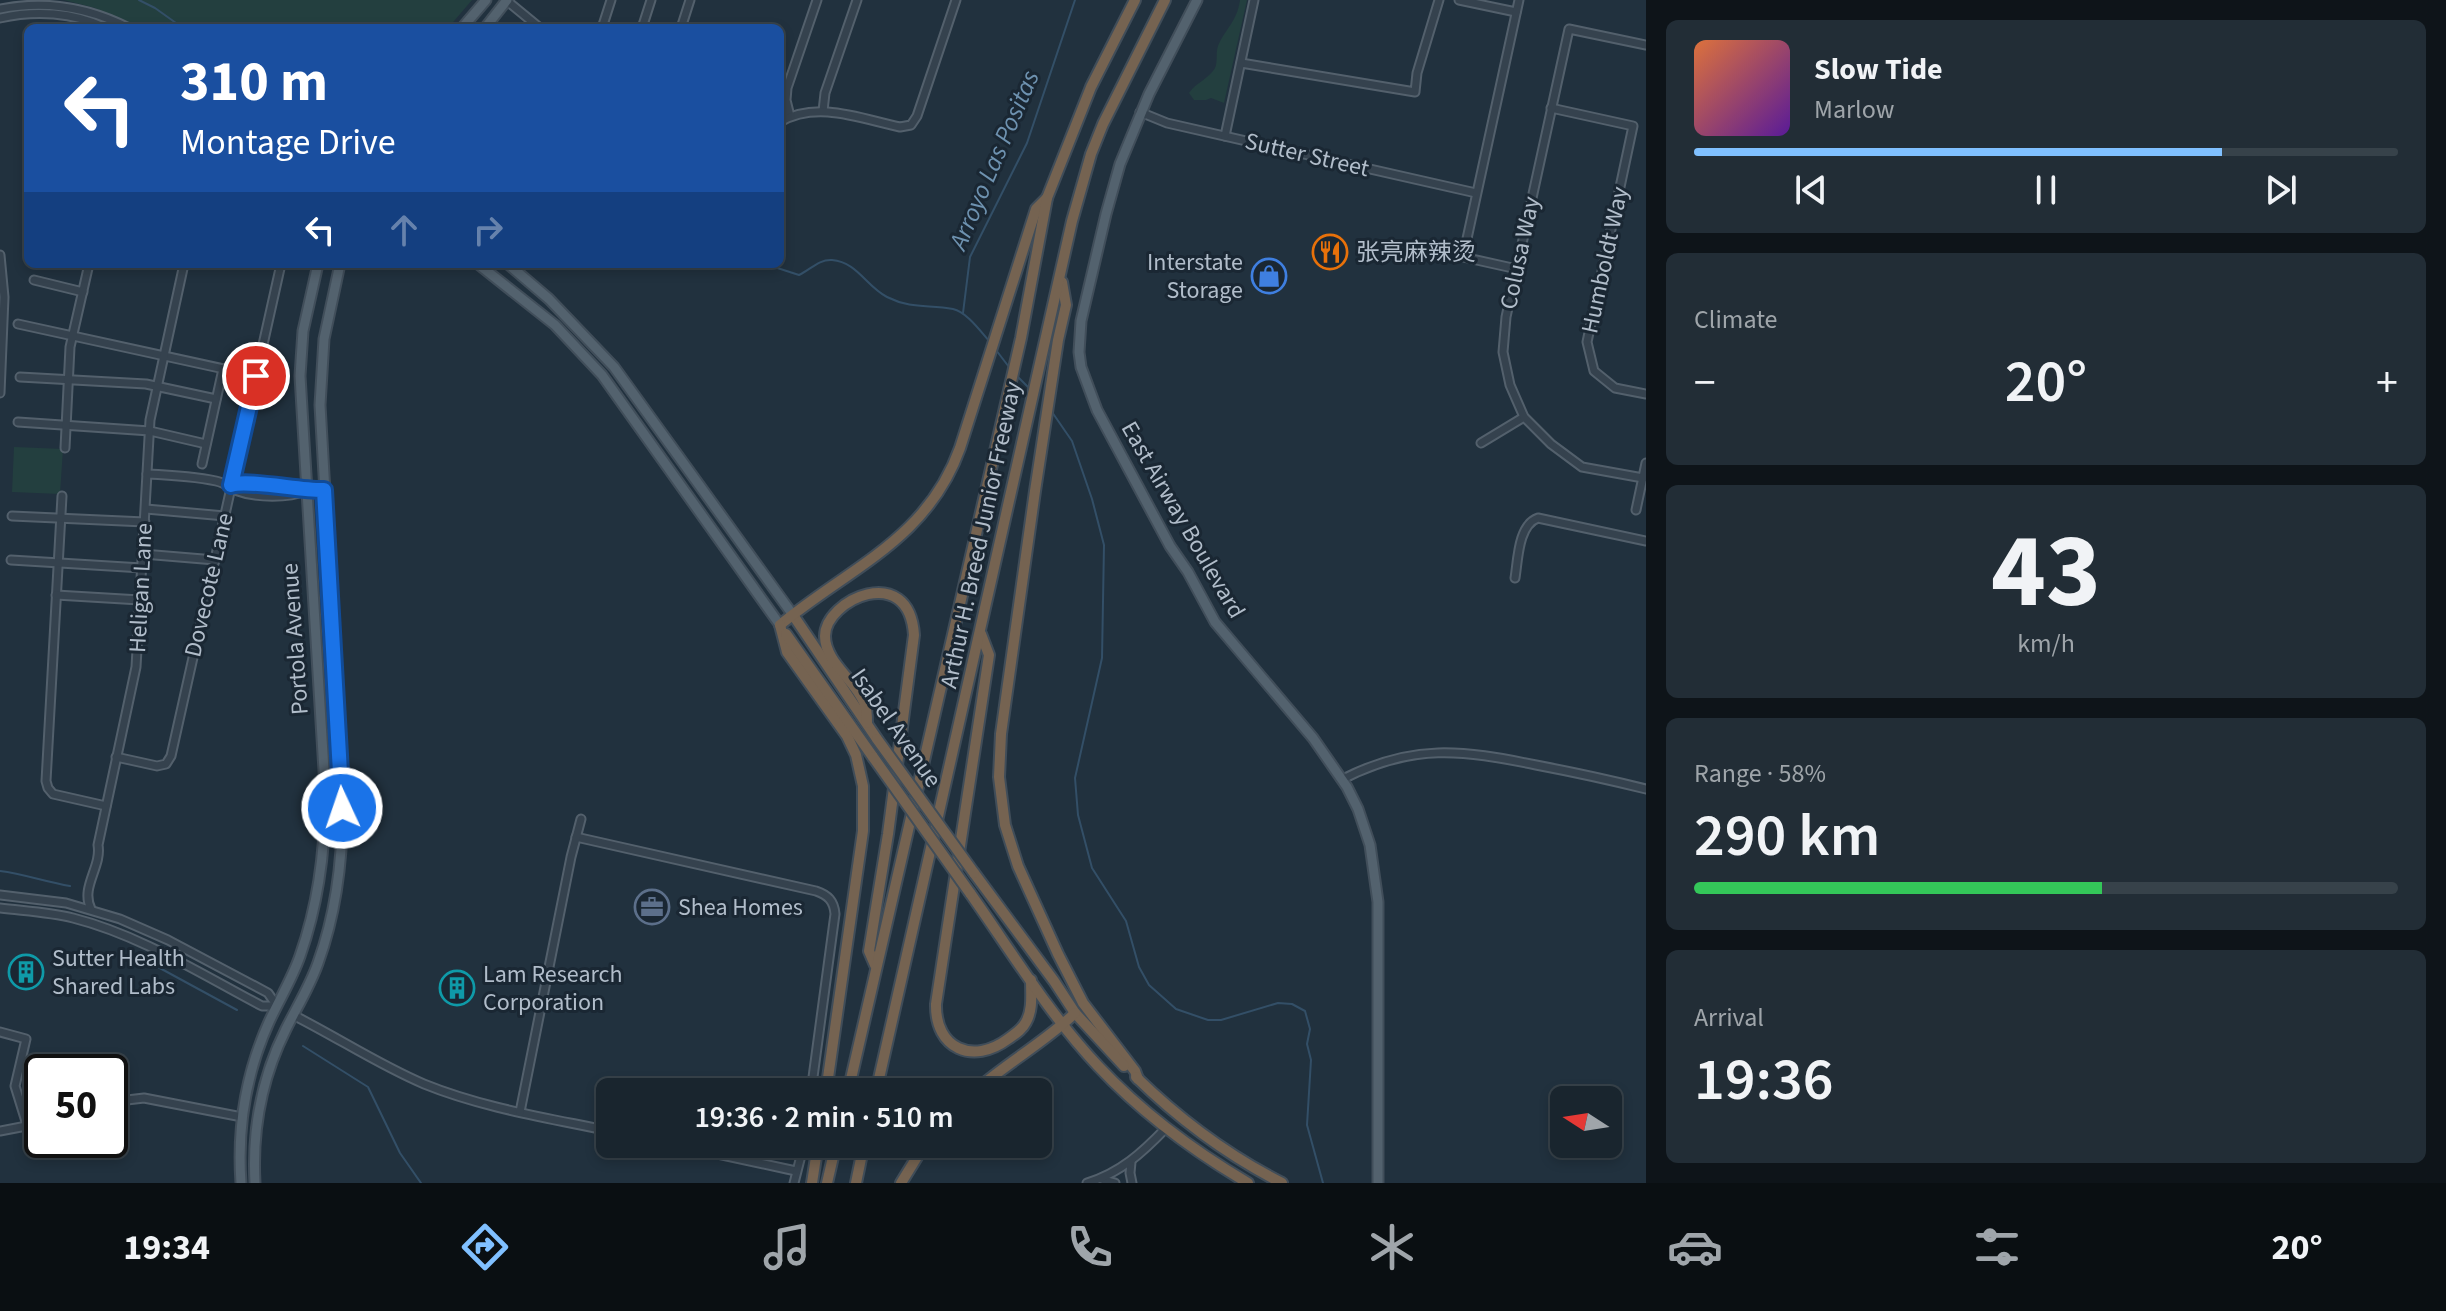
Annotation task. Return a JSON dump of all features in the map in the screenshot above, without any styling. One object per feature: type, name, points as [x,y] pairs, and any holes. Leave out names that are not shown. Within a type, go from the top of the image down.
[{"type":"highway","name":"Arthur H. Breed Junior Freeway","points":[[851,1078],[1021,338],[1047,198],[1091,87],[1135,0]]},
{"type":"highway","name":"Arthur H. Breed Junior Freeway","points":[[879,1078],[1072,221],[1091,154],[1114,98],[1165,0]]},
{"type":"highway","points":[[828,1078],[863,831],[863,786],[856,755],[847,736],[787,652],[780,625],[896,539],[931,505],[954,466],[1036,209],[1047,198]]},
{"type":"highway","points":[[1061,275],[1066,305],[1044,431],[1001,734],[999,777],[1005,825],[1018,866],[1083,1003],[1138,1079]]},
{"type":"highway","points":[[867,723],[866,705],[830,654],[825,635],[831,618],[851,601],[874,592],[886,593],[904,604],[910,613],[914,635],[869,951],[875,965]]},
{"type":"highway","name":"Isabel Avenue","points":[[793,615],[877,739],[1075,1013],[1138,1079],[1177,1114],[1253,1168],[1282,1183]]},
{"type":"highway","name":"Isabel Avenue","points":[[780,625],[1063,1025],[1096,1065],[1195,1151],[1248,1183]]},
{"type":"highway","points":[[981,633],[989,655],[936,1004],[936,1015],[943,1035],[958,1048],[976,1052],[986,1052],[1002,1043],[1026,1023],[1031,1004],[1031,980]]},
{"type":"highway","points":[[989,1078],[1075,1013]]},
{"type":"highway","points":[[812,1183],[816,1158]]},
{"type":"highway","points":[[827,1183],[833,1158]]},
{"type":"highway","points":[[856,1183],[861,1158]]},
{"type":"highway","points":[[901,1183],[916,1158]]},
{"type":"main road","points":[[465,24],[486,0]]},
{"type":"main road","points":[[488,24],[507,0]]},
{"type":"main road","name":"East Airway Boulevard","points":[[1197,0],[1140,112],[1112,190],[1081,321],[1079,352],[1085,382],[1097,410],[1215,622],[1313,738],[1343,779],[1365,826],[1377,883],[1378,1183]]},
{"type":"main road","name":"Portola Avenue","points":[[241,1183],[242,1117],[253,1065],[295,969],[311,922],[325,829],[300,376],[303,331],[317,268]]},
{"type":"main road","name":"Portola Avenue","points":[[255,1183],[257,1120],[264,1085],[274,1054],[319,961],[335,896],[341,851],[342,788],[324,490],[321,372],[324,337],[339,268]]},
{"type":"main road","name":"Isabel Avenue","points":[[483,268],[555,325],[602,375],[780,625]]},
{"type":"main road","name":"Isabel Avenue","points":[[513,268],[549,299],[614,367],[793,615]]},
{"type":"main road","points":[[277,1006],[293,1015]]},
{"type":"street","points":[[507,0],[535,24]]},
{"type":"street","points":[[603,24],[611,0]]},
{"type":"street","points":[[643,24],[651,0]]},
{"type":"street","points":[[682,24],[690,0]]},
{"type":"street","points":[[790,116],[787,88],[817,0]]},
{"type":"street","points":[[823,111],[825,93],[857,0]]},
{"type":"street","points":[[784,120],[804,112],[823,111],[900,127],[913,123],[956,0]]},
{"type":"street","points":[[1225,136],[1254,0]]},
{"type":"street","points":[[1241,63],[1415,92],[1417,73],[1439,0]]},
{"type":"street","points":[[1459,0],[1516,12]]},
{"type":"street","points":[[1517,269],[1463,257],[1519,0]]},
{"type":"street","points":[[0,9],[33,3],[66,5],[120,24]]},
{"type":"street","points":[[0,18],[37,13],[59,14],[95,24]]},
{"type":"street","name":"Colusa Way","points":[[1643,478],[1582,467],[1551,444],[1524,417],[1510,385],[1503,352],[1506,317],[1569,29],[1646,45]]},
{"type":"street","name":"Humboldt Way","points":[[1551,108],[1633,126],[1587,342],[1594,371],[1615,388],[1646,394]]},
{"type":"street","name":"Sutter Street","points":[[1140,112],[1167,123],[1476,193]]},
{"type":"street","points":[[0,255],[4,297],[0,393]]},
{"type":"street","points":[[65,448],[69,355],[88,268]]},
{"type":"street","name":"Heligan Lane","points":[[91,909],[87,896],[99,854],[98,845],[136,667],[150,431],[183,268]]},
{"type":"street","name":"Dovecote Lane","points":[[116,757],[157,766],[166,764],[171,756],[280,268]]},
{"type":"street","points":[[34,280],[83,292]]},
{"type":"street","points":[[18,324],[256,376]]},
{"type":"street","points":[[202,464],[223,369]]},
{"type":"street","points":[[20,377],[157,386],[216,399]]},
{"type":"street","points":[[1481,443],[1524,417]]},
{"type":"street","points":[[18,422],[150,431],[206,444]]},
{"type":"street","points":[[1636,510],[1646,463]]},
{"type":"street","points":[[147,474],[197,478],[231,485],[239,491],[272,495],[293,496],[306,491],[324,490]]},
{"type":"street","points":[[62,496],[46,781],[53,794],[106,806]]},
{"type":"street","points":[[146,509],[225,516]]},
{"type":"street","points":[[12,516],[145,522]]},
{"type":"street","points":[[1515,578],[1525,530],[1532,521],[1545,519],[1646,541]]},
{"type":"street","points":[[143,554],[215,560]]},
{"type":"street","points":[[11,560],[142,568]]},
{"type":"street","points":[[56,595],[140,600]]},
{"type":"street","points":[[1343,779],[1396,758],[1451,751],[1488,755],[1646,789]]},
{"type":"street","points":[[520,1112],[581,819]]},
{"type":"street","points":[[576,837],[816,891],[828,897],[835,907],[835,914],[813,1078]]},
{"type":"street","points":[[0,895],[51,900],[91,909],[135,925],[268,993],[277,1006]]},
{"type":"street","points":[[0,908],[64,916],[106,928],[145,944],[262,1006],[277,1006]]},
{"type":"street","points":[[293,1015],[423,1083],[463,1098],[596,1128]]},
{"type":"street","points":[[0,1032],[26,1039],[15,1086],[24,1115]]},
{"type":"street","points":[[128,1100],[144,1098],[242,1117]]},
{"type":"street","points":[[0,1131],[24,1128]]},
{"type":"street","points":[[1087,1183],[1101,1179],[1131,1162],[1166,1128]]},
{"type":"street","points":[[736,1158],[796,1171]]},
{"type":"street","points":[[794,1183],[800,1158]]},
{"type":"street","points":[[1131,1162],[1132,1183]]},
{"type":"street","points":[[1101,1179],[1115,1183]]},
{"type":"green space","points":[[64,0],[472,0],[451,24],[128,24],[95,8]]},
{"type":"green space","points":[[1240,0],[1247,0],[1224,103],[1211,98],[1194,100],[1189,93],[1215,69],[1218,46],[1236,14]]},
{"type":"green space","points":[[14,447],[63,449],[60,494],[12,492]]},
{"type":"waterway","points":[[139,0],[177,24]]},
{"type":"waterway","name":"Arroyo Las Positas","points":[[963,313],[970,257],[1027,143],[1075,0]]},
{"type":"waterway","points":[[777,268],[799,275],[823,261],[841,262],[896,301],[958,311],[990,342]]},
{"type":"waterway","name":"Arroyo Las Positas","points":[[996,350],[1009,367]]},
{"type":"waterway","name":"Arroyo Las Positas","points":[[1016,375],[1028,387]]},
{"type":"waterway","name":"Arroyo Las Positas","points":[[1052,412],[1072,441],[1104,545],[1102,658],[1075,778],[1078,815],[1092,868],[1126,921],[1139,967],[1149,985],[1176,1009],[1208,1020],[1221,1020],[1278,1003],[1292,1004],[1305,1011],[1310,1029],[1307,1044],[1311,1060],[1307,1125],[1323,1183]]},
{"type":"waterway","points":[[0,871],[70,886]]},
{"type":"waterway","points":[[145,960],[237,1010]]},
{"type":"waterway","points":[[303,1046],[368,1087],[400,1153],[421,1183]]},
{"type":"place","name":"张亮麻辣烫","points":[[1330,252]]},
{"type":"place","name":"Interstate Storage","points":[[1269,276]]},
{"type":"place","name":"Shea Homes","points":[[652,907]]},
{"type":"place","name":"Sutter Health Shared Labs","points":[[26,972]]},
{"type":"place","name":"Lam Research Corporation","points":[[457,988]]},
{"type":"route","points":[[256,376],[231,485],[241,482],[306,491],[324,490],[342,808]]}]
